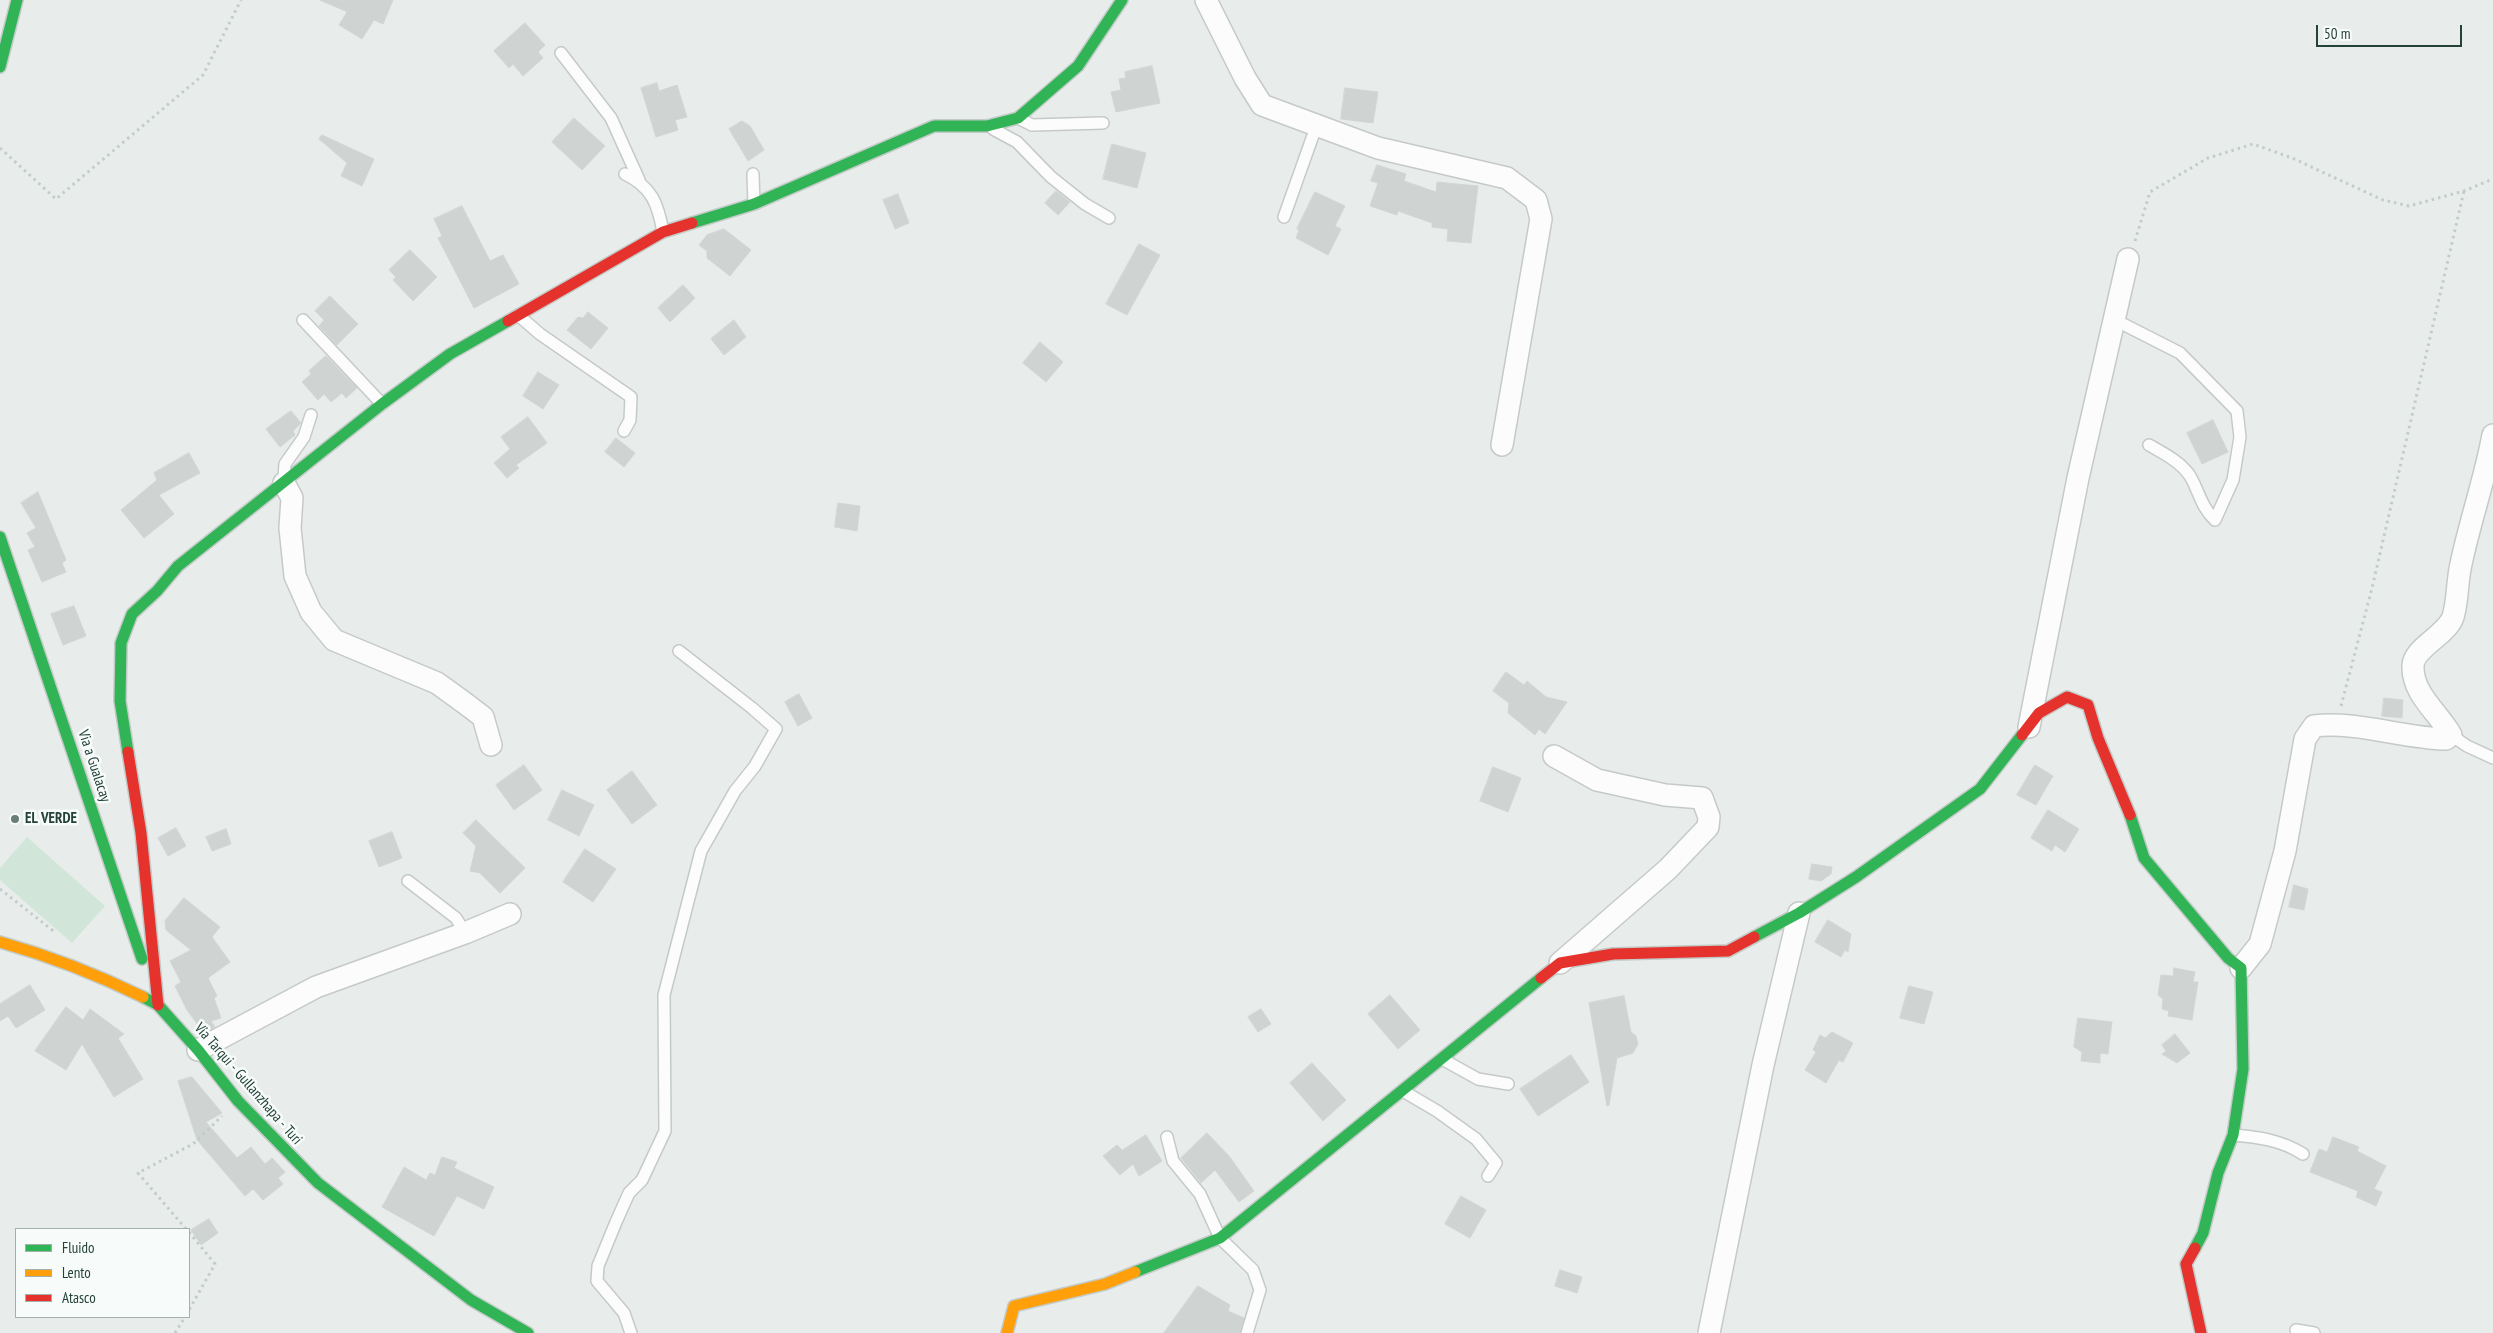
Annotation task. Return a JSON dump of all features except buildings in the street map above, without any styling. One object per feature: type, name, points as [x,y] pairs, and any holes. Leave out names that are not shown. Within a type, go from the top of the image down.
[{"type":"street","points":[[0,67],[17,0]]},
{"type":"street","points":[[158,1005],[141,833],[120,701],[121,643],[132,614],[157,591],[178,566],[382,404],[450,354],[663,232],[754,204],[934,126],[987,126],[1018,118],[1078,66],[1122,0]]},
{"type":"street","points":[[1206,0],[1245,78],[1262,105],[1316,127],[1378,148],[1507,178],[1536,200],[1541,218],[1502,445]]},
{"type":"street","points":[[2028,730],[2078,478],[2128,259]]},
{"type":"street","points":[[2201,1333],[2186,1264],[2203,1233],[2218,1173],[2234,1135],[2243,1069],[2242,968],[2260,944],[2285,851],[2305,739],[2314,726],[2337,724],[2422,739],[2446,740],[2451,735],[2416,685],[2412,665],[2418,653],[2434,641],[2452,618],[2461,564],[2486,474],[2493,435]]},
{"type":"street","points":[[284,483],[292,498],[290,528],[295,576],[311,612],[334,640],[437,683],[466,704],[483,717],[491,745]]},
{"type":"street","name":"Via a Gualacay","points":[[0,537],[158,1005]]},
{"type":"street","points":[[1560,963],[1613,954],[1728,951],[1799,913],[1904,845],[1980,789],[2040,713],[2067,697],[2088,705],[2098,738],[2124,794],[2144,858],[2228,958],[2242,968]]},
{"type":"street","points":[[1007,1333],[1014,1306],[1106,1284],[1220,1238],[1560,963],[1668,869],[1708,827],[1709,817],[1702,798],[1665,795],[1596,780],[1554,756]]},
{"type":"street","points":[[1709,1333],[1763,1065],[1799,913]]},
{"type":"street","points":[[198,1050],[316,987],[465,933],[510,914]]},
{"type":"street","name":"Vía Tarqui - Gullanzhapa - Turi","points":[[0,942],[54,957],[105,978],[158,1005],[198,1050],[238,1101],[318,1183],[471,1300],[528,1333]]},
{"type":"lane","points":[[561,53],[610,118],[639,180],[659,206],[663,232]]},
{"type":"lane","points":[[1018,118],[1032,125],[1078,122],[1103,124]]},
{"type":"lane","points":[[987,126],[1018,142],[1051,177],[1085,204],[1109,218]]},
{"type":"lane","points":[[1284,217],[1316,127]]},
{"type":"lane","points":[[625,174],[639,180]]},
{"type":"lane","points":[[753,174],[754,204]]},
{"type":"lane","points":[[517,314],[540,334],[631,397],[630,420],[624,431]]},
{"type":"lane","points":[[303,320],[382,404]]},
{"type":"lane","points":[[2115,320],[2180,353],[2237,411],[2240,437],[2234,480],[2215,520],[2205,511],[2189,474],[2167,455],[2149,445]]},
{"type":"lane","points":[[284,483],[285,464],[304,436],[311,415]]},
{"type":"lane","points":[[631,1333],[624,1313],[597,1281],[598,1266],[629,1193],[642,1180],[665,1131],[664,995],[701,851],[735,791],[755,766],[776,729],[679,651]]},
{"type":"lane","points":[[2451,735],[2467,746],[2493,758]]},
{"type":"lane","points":[[408,881],[456,918],[465,933]]},
{"type":"lane","points":[[1442,1059],[1478,1079],[1508,1084]]},
{"type":"lane","points":[[1402,1090],[1476,1138],[1496,1163],[1488,1176]]},
{"type":"lane","points":[[2234,1135],[2264,1138],[2291,1147],[2303,1154]]},
{"type":"lane","points":[[1167,1137],[1173,1161],[1200,1194],[1220,1238],[1253,1270],[1260,1290],[1247,1333]]},
{"type":"lane","points":[[2296,1330],[2314,1333]]},
{"type":"path","points":[[0,148],[56,199],[203,75],[241,0]]},
{"type":"path","points":[[2128,259],[2134,248],[2150,192],[2208,158],[2253,144],[2292,158],[2383,200],[2409,206],[2464,190],[2493,179]]},
{"type":"path","points":[[2337,724],[2372,588],[2464,190]]},
{"type":"path","points":[[185,1228],[138,1173],[193,1144],[238,1101]]},
{"type":"path","points":[[190,1233],[215,1264],[190,1308]]},
{"type":"path","points":[[175,1333],[184,1318]]},
{"type":"green space","points":[[27,837],[105,906],[72,943],[0,880],[0,868]]},
{"type":"traffic: fast","points":[[0,67],[17,0]]},
{"type":"traffic: fast","points":[[692,223],[754,204],[934,126],[987,126],[1018,118],[1078,66],[1122,0]]},
{"type":"traffic: fast","points":[[128,752],[120,701],[121,643],[132,614],[157,591],[178,566],[382,404],[450,354],[508,321]]},
{"type":"traffic: fast","points":[[0,537],[142,959]]},
{"type":"traffic: fast","points":[[1754,937],[1799,913],[1856,877],[1980,789],[2022,735]]},
{"type":"traffic: fast","points":[[2130,815],[2144,858],[2228,958],[2241,968],[2243,1069],[2233,1135],[2218,1173],[2203,1233],[2195,1248]]},
{"type":"traffic: fast","points":[[1135,1272],[1220,1238],[1541,978]]},
{"type":"traffic: fast","points":[[143,997],[158,1005],[198,1050],[238,1101],[318,1183],[471,1300],[528,1333]]},
{"type":"traffic: slow","points":[[0,942],[73,966],[143,997]]},
{"type":"traffic: slow","points":[[1007,1333],[1014,1306],[1105,1284],[1135,1272]]},
{"type":"traffic: jam","points":[[508,321],[663,232],[692,223]]},
{"type":"traffic: jam","points":[[2022,735],[2039,713],[2067,697],[2088,705],[2098,738],[2130,815]]},
{"type":"traffic: jam","points":[[128,752],[141,833],[158,1005]]},
{"type":"traffic: jam","points":[[1541,978],[1560,963],[1613,954],[1728,951],[1754,937]]},
{"type":"traffic: jam","points":[[2195,1248],[2186,1264],[2201,1333]]},
{"type":"place","name":"EL VERDE","points":[[15,819]]}]
